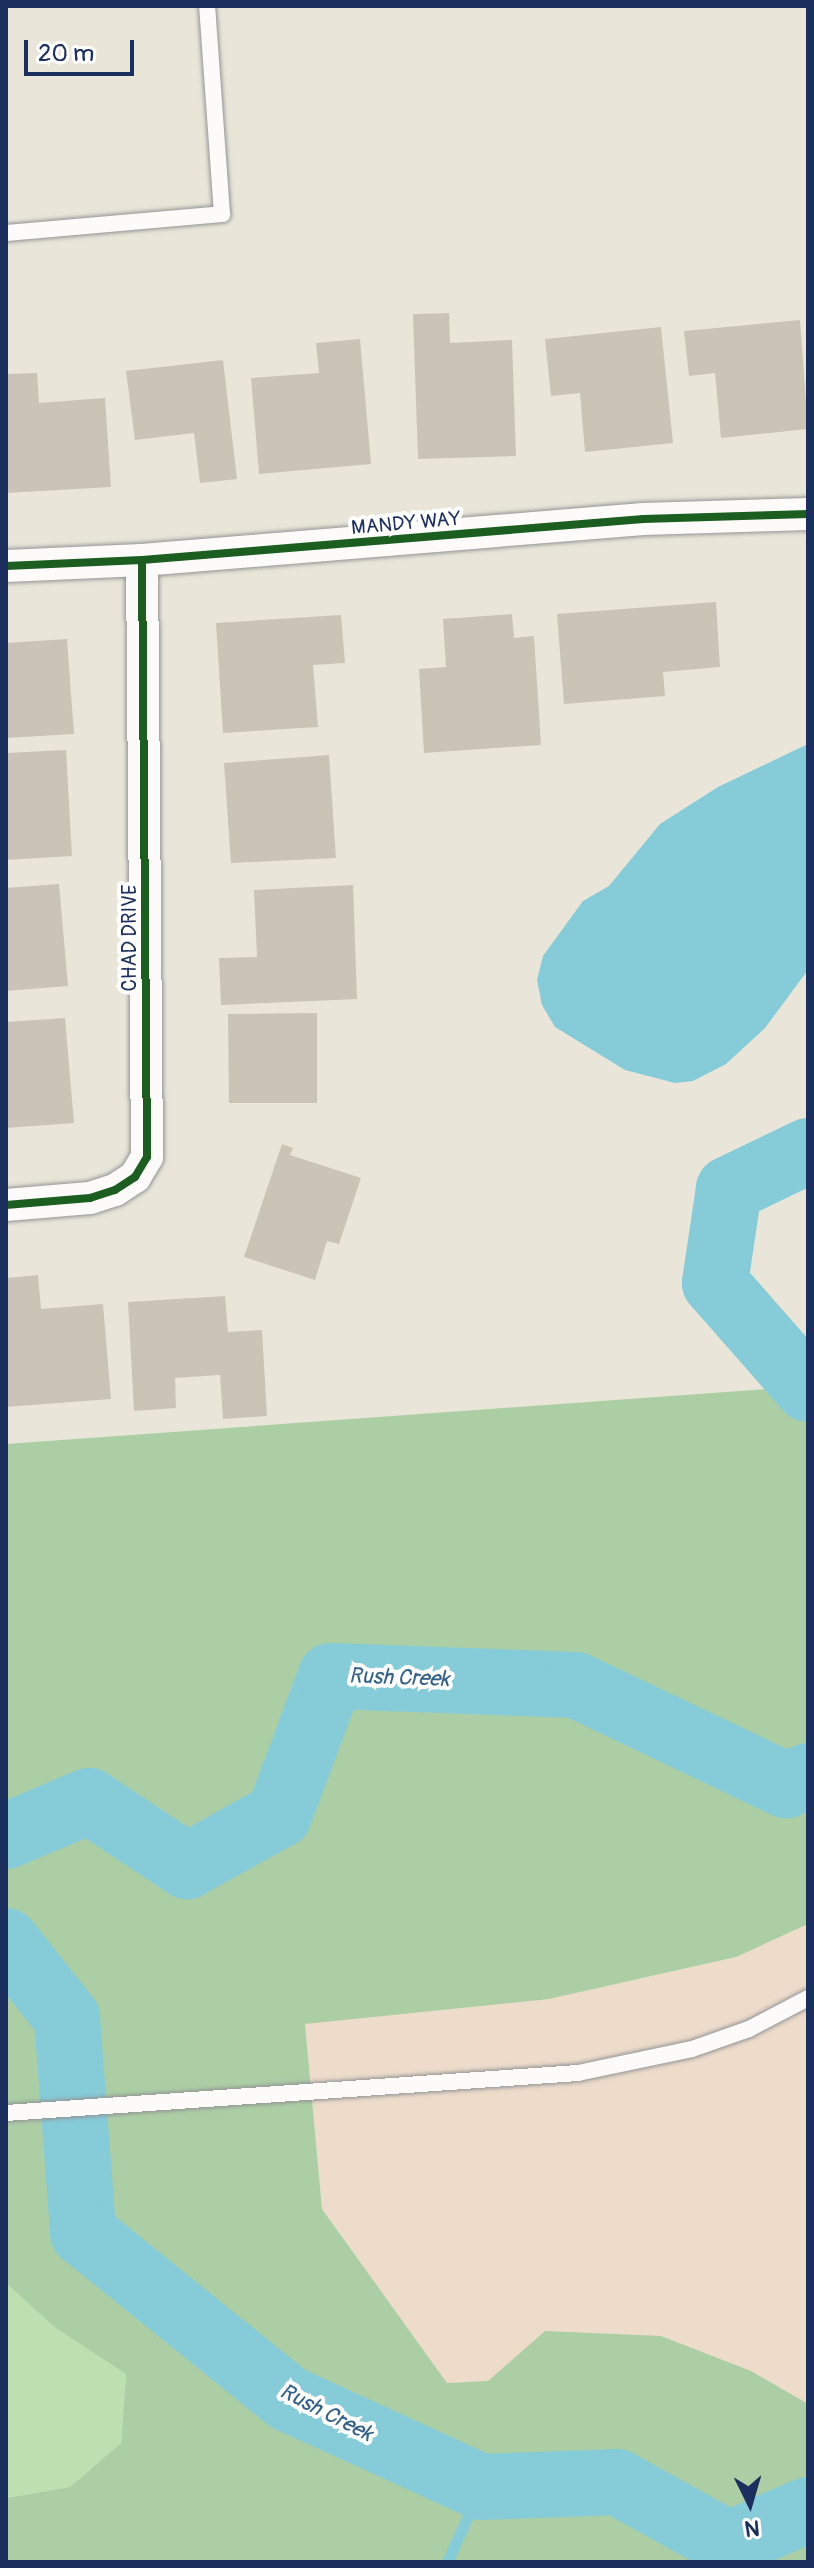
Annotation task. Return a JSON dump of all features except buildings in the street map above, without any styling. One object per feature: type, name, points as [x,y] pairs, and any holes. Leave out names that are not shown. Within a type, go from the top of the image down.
[{"type":"street","name":"MANDY WAY","points":[[6,566],[142,560],[643,519],[808,514]]},
{"type":"street","name":"CHAD DRIVE","points":[[6,1205],[90,1198],[115,1190],[135,1177],[147,1157],[142,560]]},
{"type":"lane","points":[[6,233],[222,214],[207,6]]},
{"type":"lane","points":[[6,2113],[578,2073],[692,2049],[749,2029],[808,1998]]},
{"type":"shaded area","points":[[808,1924],[808,2404],[751,2371],[545,2331],[488,2382],[447,2383],[322,2209],[305,2023],[549,1999],[736,1957]]},
{"type":"green space","points":[[808,1386],[808,1924],[736,1957],[549,1999],[305,2024],[322,2209],[447,2383],[488,2381],[545,2331],[661,2336],[751,2371],[808,2404],[808,2562],[6,2562],[6,2498],[70,2487],[121,2443],[126,2374],[53,2326],[6,2283],[6,1444]]},
{"type":"green space","points":[[6,2283],[53,2326],[126,2373],[121,2443],[70,2487],[6,2498]]},
{"type":"water","points":[[808,744],[808,970],[765,1028],[726,1064],[693,1081],[675,1083],[625,1070],[555,1027],[542,1005],[537,980],[543,956],[583,901],[609,886],[660,824],[718,787]]},
{"type":"waterway","name":"Rush Creek","points":[[808,1151],[729,1189],[715,1283],[808,1389]]},
{"type":"waterway","name":"Rush Creek","points":[[6,1836],[89,1801],[187,1866],[279,1815],[331,1676],[576,1685],[786,1785],[808,1776]]},
{"type":"waterway","name":"Rush Creek","points":[[6,1941],[67,2018],[83,2233],[289,2399],[481,2487],[617,2482],[729,2544],[808,2510]]},
{"type":"waterway","points":[[447,2562],[481,2487]]},
{"type":"cycle path","points":[[6,566],[142,560],[643,519],[808,514]]},
{"type":"cycle path","points":[[6,1205],[90,1198],[115,1190],[135,1177],[147,1157],[142,560]]}]
